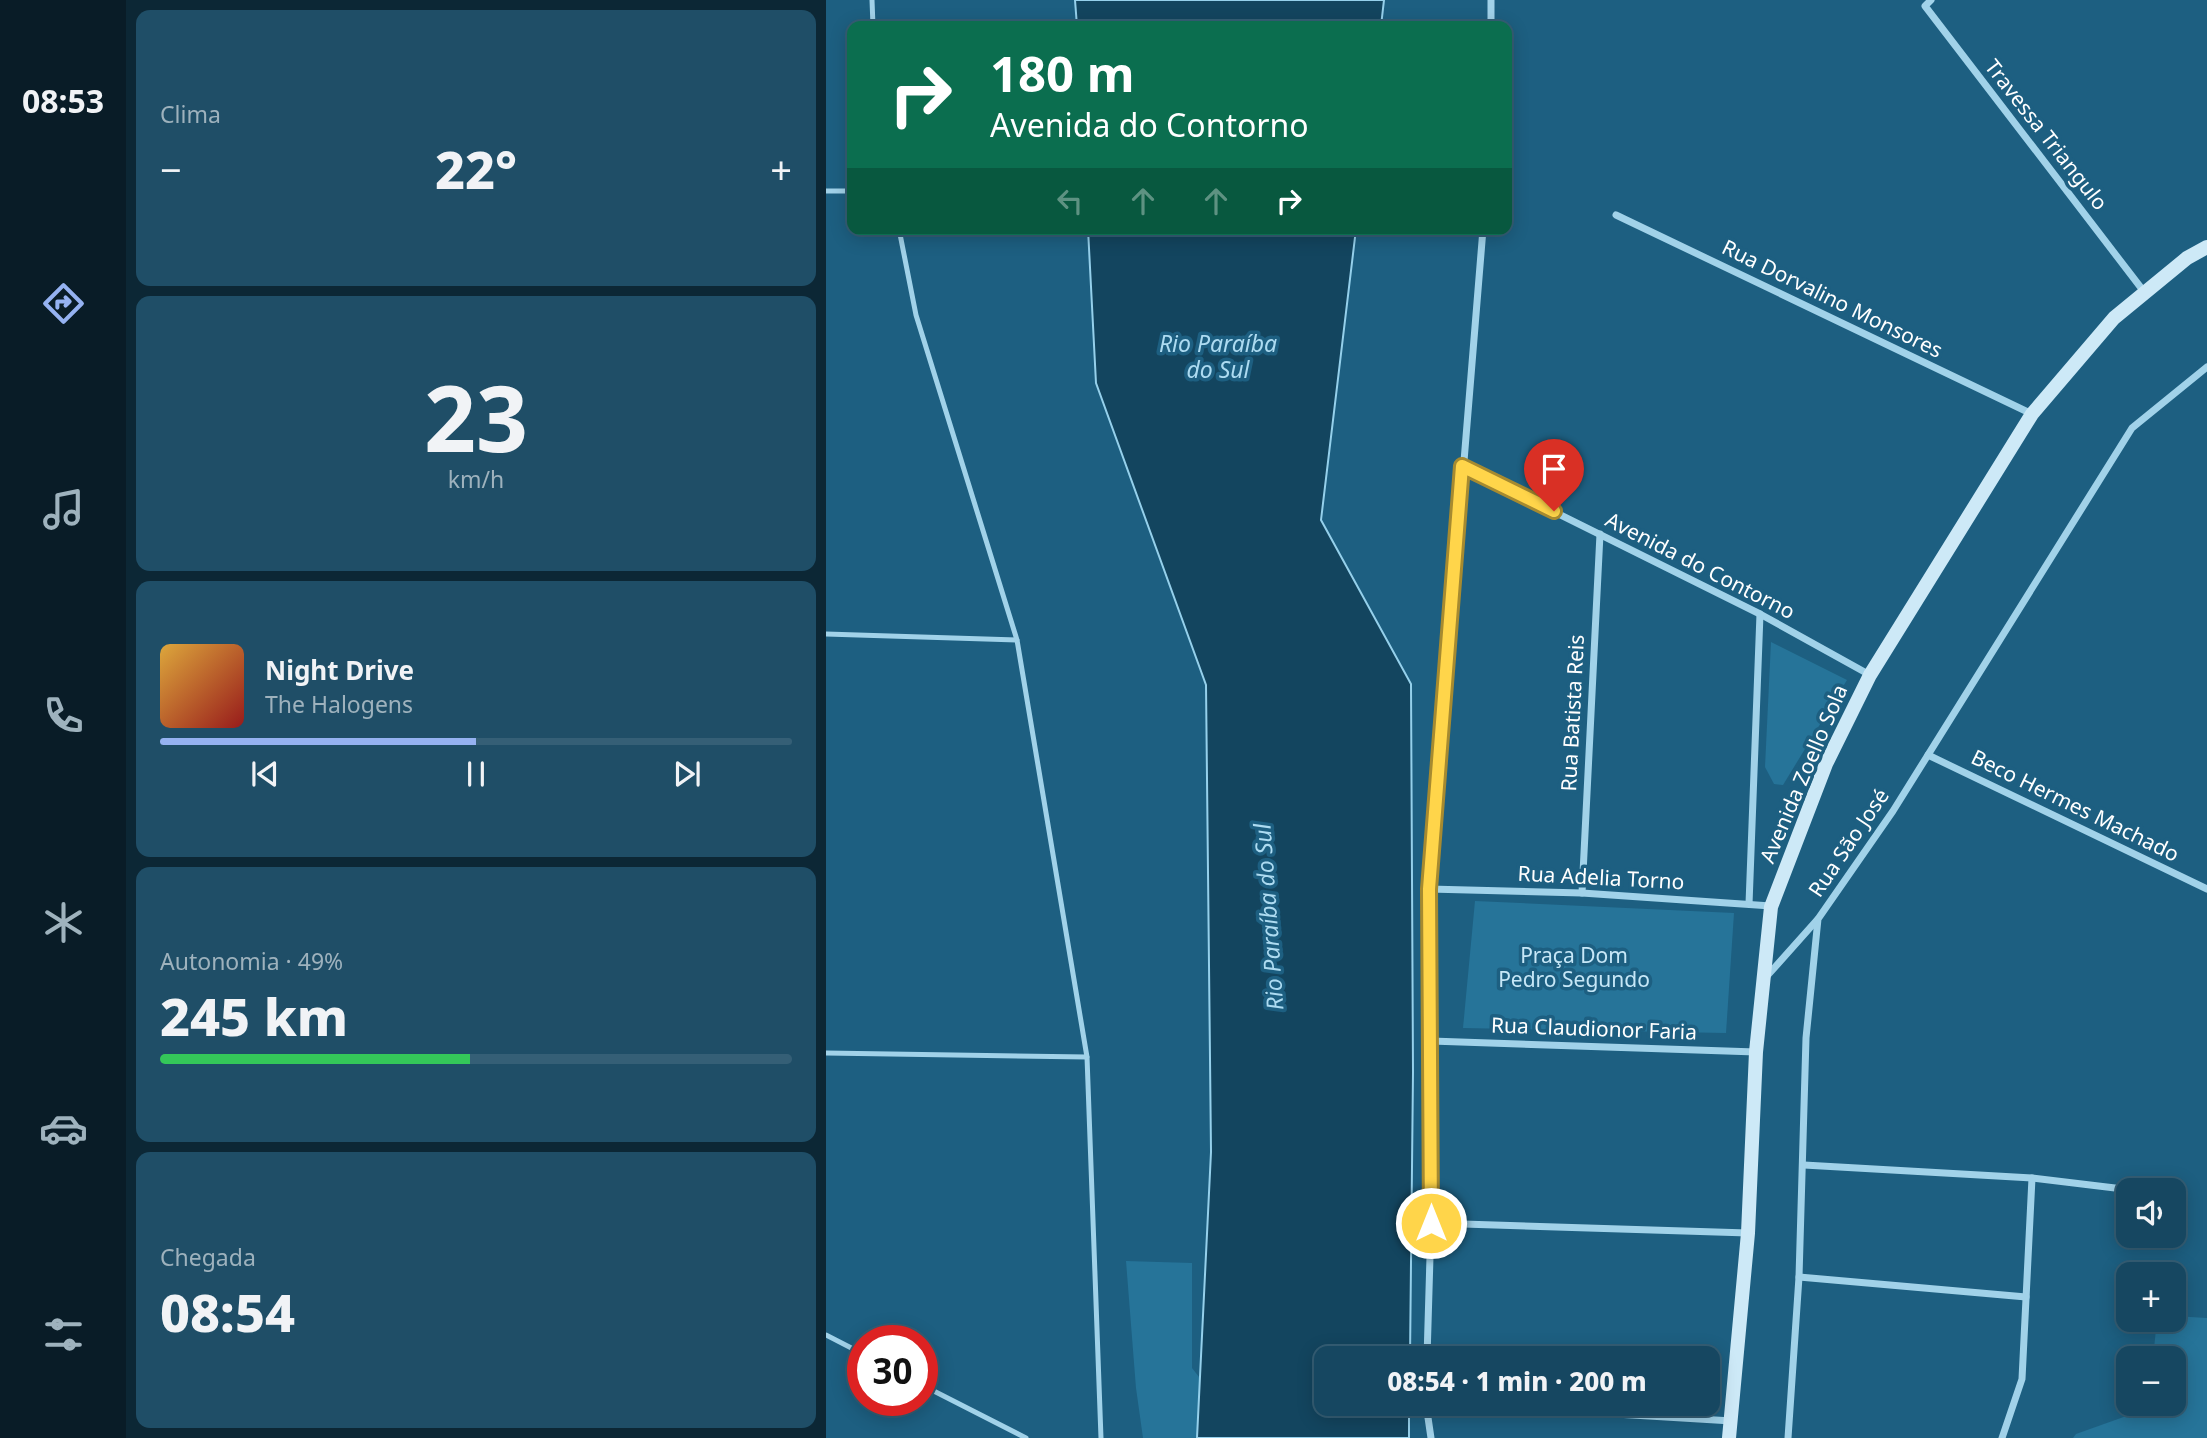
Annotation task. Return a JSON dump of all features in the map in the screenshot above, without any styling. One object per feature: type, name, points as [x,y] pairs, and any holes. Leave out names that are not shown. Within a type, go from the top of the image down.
[{"type":"main road","name":"Avenida Zoello Sola","points":[[1729,1438],[1748,1233],[1756,1052],[1771,906],[1826,764],[1870,675],[2032,414],[2114,318],[2187,258],[2207,247]]},
{"type":"street","points":[[1491,0],[1491,21]]},
{"type":"street","name":"Travessa Triangulo","points":[[1931,0],[1925,6],[2145,293]]},
{"type":"street","name":"Rua Dorvalino Monsores","points":[[1616,215],[2032,414]]},
{"type":"street","points":[[1427,1346],[1431,1223],[1429,889],[1482,235]]},
{"type":"street","name":"Rua São José","points":[[1788,1438],[1800,1277],[1806,1038],[1818,919],[1928,755],[2132,428],[2207,367]]},
{"type":"street","name":"Avenida do Contorno","points":[[1462,466],[1759,614],[1870,675]]},
{"type":"street","name":"Rua Batista Reis","points":[[1582,893],[1600,534]]},
{"type":"street","points":[[1749,904],[1759,614]]},
{"type":"street","name":"Beco Hermes Machado","points":[[1928,755],[2207,889]]},
{"type":"street","name":"Rua Adelia Torno","points":[[1429,889],[1582,893],[1771,906]]},
{"type":"street","points":[[1763,981],[1818,919]]},
{"type":"street","name":"Rua Claudionor Faria","points":[[1431,1041],[1756,1052]]},
{"type":"street","points":[[1804,1165],[2032,1178],[2115,1188]]},
{"type":"street","points":[[2002,1438],[2022,1379],[2032,1178]]},
{"type":"street","points":[[1431,1223],[1748,1233]]},
{"type":"street","points":[[1800,1277],[2026,1297]]},
{"type":"street","points":[[1428,1416],[1431,1438]]},
{"type":"street","points":[[1649,1416],[1732,1421]]},
{"type":"lane","points":[[872,0],[873,21]]},
{"type":"lane","points":[[826,191],[847,191]]},
{"type":"lane","points":[[900,235],[916,315],[1017,640],[1087,1057],[1101,1438]]},
{"type":"lane","points":[[826,634],[1017,640]]},
{"type":"lane","points":[[826,1052],[1087,1057]]},
{"type":"lane","points":[[826,1335],[847,1346]]},
{"type":"lane","points":[[938,1393],[1026,1438]]},
{"type":"green space","points":[[1771,642],[1847,680],[1783,785],[1774,784],[1765,767]]},
{"type":"green space","name":"Praça Dom Pedro Segundo","points":[[1475,901],[1734,913],[1726,1033],[1463,1028]]},
{"type":"green space","points":[[1126,1261],[1192,1263],[1192,1368],[1221,1405],[1215,1438],[1143,1438],[1136,1388]]},
{"type":"green space","points":[[2186,1317],[2207,1318],[2207,1438],[2073,1438],[2076,1434],[2126,1416],[2186,1416],[2186,1346],[2154,1346],[2156,1332],[2186,1332]]},
{"type":"water","points":[[1075,0],[1384,0],[1382,21],[1077,21]]},
{"type":"water","name":"Rio Paraíba do Sul","points":[[1088,235],[1355,235],[1321,520],[1411,684],[1413,1072],[1410,1346],[1314,1346],[1314,1416],[1409,1416],[1409,1438],[1197,1438],[1211,1152],[1206,685],[1096,383]]},
{"type":"route","points":[[1431,1223],[1429,889],[1462,466],[1554,511]]}]
